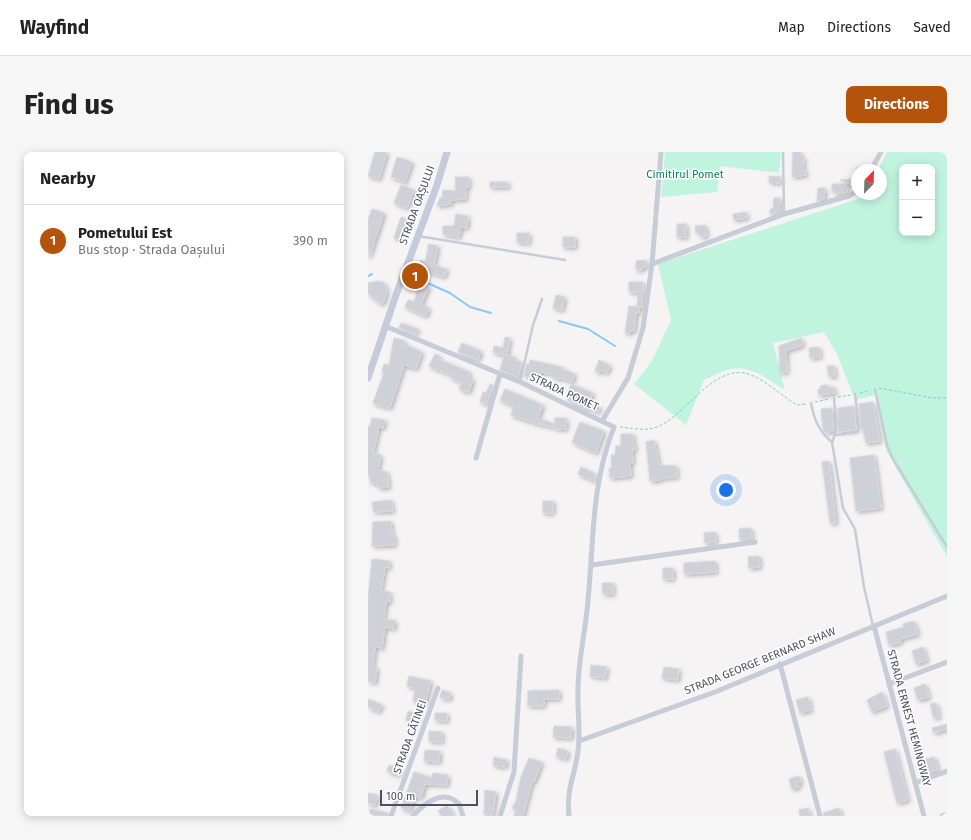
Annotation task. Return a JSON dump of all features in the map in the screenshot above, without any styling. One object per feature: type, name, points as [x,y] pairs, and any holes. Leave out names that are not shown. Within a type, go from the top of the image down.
[{"type":"main road","name":"STRADA OAȘULUI","points":[[368,378],[385,326],[437,184],[446,152]]},
{"type":"street","name":"STRADA POMET","points":[[385,326],[520,382],[602,421],[628,378],[637,353],[643,328],[652,264],[661,152]]},
{"type":"street","points":[[874,164],[881,152]]},
{"type":"street","points":[[652,264],[784,214],[851,195]]},
{"type":"street","points":[[476,458],[500,374]]},
{"type":"street","points":[[569,816],[568,792],[579,741],[579,660],[586,621],[592,565],[595,495],[603,457],[614,427],[602,421]]},
{"type":"street","points":[[592,565],[755,542]]},
{"type":"street","name":"STRADA GEORGE BERNARD SHAW","points":[[579,741],[715,692],[947,596]]},
{"type":"street","name":"STRADA ERNEST HEMINGWAY","points":[[873,626],[924,816]]},
{"type":"street","points":[[500,816],[514,772],[521,656]]},
{"type":"street","points":[[889,684],[947,662]]},
{"type":"street","points":[[780,664],[820,816]]},
{"type":"street","name":"STRADA CĂTINEI","points":[[392,816],[438,688]]},
{"type":"street","points":[[915,783],[947,771]]},
{"type":"street","points":[[413,816],[426,803],[438,797],[447,797],[459,804],[463,816]]},
{"type":"street","points":[[942,816],[947,814]]},
{"type":"lane","points":[[783,152],[784,214]]},
{"type":"lane","points":[[418,236],[565,260]]},
{"type":"lane","points":[[520,382],[533,325],[542,299]]},
{"type":"lane","points":[[875,390],[887,445],[893,459],[947,547]]},
{"type":"lane","points":[[836,435],[858,432],[859,427],[855,394]]},
{"type":"lane","points":[[834,398],[837,427],[836,435],[832,442],[843,508],[855,529],[864,587],[873,626]]},
{"type":"lane","points":[[811,403],[813,414],[823,435],[832,442]]},
{"type":"path","points":[[614,427],[644,430],[669,421],[713,383],[724,376],[732,374],[751,375],[797,405],[881,388],[933,398],[947,398]]},
{"type":"green space","name":"Cimitirul Pomet","points":[[665,152],[781,152],[779,173],[720,166],[717,192],[661,197]]},
{"type":"green space","points":[[887,152],[947,152],[947,557],[886,450],[875,395],[855,400],[837,354],[824,332],[773,343],[785,390],[758,373],[750,370],[735,368],[721,372],[704,380],[686,425],[634,384],[652,361],[671,320],[658,264],[855,200],[887,200],[887,164],[881,164]]},
{"type":"building","points":[[375,152],[387,152],[379,179],[368,176]]},
{"type":"building","points":[[793,152],[801,152],[801,158],[804,158],[803,171],[805,170],[806,175],[792,177]]},
{"type":"building","points":[[397,157],[412,162],[405,182],[391,177]]},
{"type":"building","points":[[769,176],[781,177],[780,183],[769,182]]},
{"type":"building","points":[[455,177],[469,177],[469,187],[466,187],[466,199],[451,200],[451,204],[437,206],[440,198],[442,198],[443,190],[456,191]]},
{"type":"building","points":[[851,179],[851,185],[840,180]]},
{"type":"building","points":[[490,182],[508,182],[508,187],[490,187]]},
{"type":"building","points":[[832,184],[846,184],[847,192],[835,194],[835,191],[832,191]]},
{"type":"building","points":[[401,185],[414,190],[407,208],[394,203]]},
{"type":"building","points":[[818,188],[825,188],[824,199],[817,201]]},
{"type":"building","points":[[774,198],[780,198],[779,212],[770,214],[770,209],[773,209]]},
{"type":"building","points":[[372,209],[384,213],[369,258],[368,220]]},
{"type":"building","points":[[746,212],[747,218],[734,220],[733,214]]},
{"type":"building","points":[[456,214],[468,216],[467,228],[461,227],[459,237],[443,234],[443,226],[454,226]]},
{"type":"building","points":[[401,217],[408,220],[401,240],[394,238]]},
{"type":"building","points":[[677,224],[686,224],[686,237],[677,237]]},
{"type":"building","points":[[705,225],[707,236],[701,237],[700,234],[696,232],[695,226]]},
{"type":"building","points":[[517,233],[529,233],[529,243],[517,242]]},
{"type":"building","points":[[563,237],[575,237],[575,247],[563,247]]},
{"type":"building","points":[[428,244],[438,246],[434,265],[447,269],[444,277],[418,268],[421,260],[425,262]]},
{"type":"building","points":[[646,260],[646,267],[642,267],[642,270],[636,270],[636,261]]},
{"type":"building","points":[[414,280],[429,286],[421,305],[429,308],[426,316],[405,307],[408,300],[414,302],[418,289],[412,286]]},
{"type":"building","points":[[378,281],[384,283],[387,290],[384,302],[380,304],[368,293],[368,283]]},
{"type":"building","points":[[629,282],[643,282],[642,307],[637,306],[638,292],[629,292]]},
{"type":"building","points":[[556,295],[565,297],[562,310],[553,308]]},
{"type":"building","points":[[629,306],[639,307],[639,313],[636,312],[634,331],[625,333]]},
{"type":"building","points":[[401,323],[418,329],[416,334],[399,328]]},
{"type":"building","points":[[505,337],[510,338],[507,355],[515,357],[514,360],[522,362],[518,377],[500,370],[504,355],[493,352],[494,346],[503,348]]},
{"type":"building","points":[[394,338],[405,341],[404,344],[422,352],[416,369],[404,365],[390,408],[373,403],[384,373],[382,372],[384,364],[389,365]]},
{"type":"building","points":[[801,338],[803,345],[786,351],[787,372],[780,373],[779,346]]},
{"type":"building","points":[[462,343],[481,351],[478,360],[458,352]]},
{"type":"building","points":[[819,347],[820,357],[810,358],[809,348]]},
{"type":"building","points":[[435,354],[440,356],[438,359],[470,372],[468,377],[473,379],[469,392],[459,389],[462,382],[451,378],[451,375],[429,366]]},
{"type":"building","points":[[530,360],[562,367],[562,369],[575,374],[572,382],[559,377],[559,379],[552,377],[553,374],[541,372],[539,379],[524,376],[527,364],[529,364]]},
{"type":"building","points":[[599,360],[610,365],[607,373],[601,370],[599,373],[595,371]]},
{"type":"building","points":[[827,366],[834,366],[835,376],[829,377]]},
{"type":"building","points":[[490,384],[493,385],[487,404],[480,402],[483,392],[486,393]]},
{"type":"building","points":[[571,384],[593,393],[589,403],[600,407],[598,412],[587,408],[586,409],[567,400],[571,393],[568,391]]},
{"type":"building","points":[[828,385],[828,388],[834,387],[835,393],[819,395],[818,389],[821,389],[820,386]]},
{"type":"building","points":[[505,389],[543,405],[538,418],[554,424],[553,427],[511,415],[514,406],[500,400]]},
{"type":"building","points":[[873,402],[880,441],[866,443],[863,429],[861,429],[859,404]]},
{"type":"building","points":[[854,406],[856,430],[838,432],[838,408]]},
{"type":"building","points":[[832,408],[833,431],[827,433],[823,429],[821,409]]},
{"type":"building","points":[[372,418],[385,420],[383,428],[379,427],[373,454],[381,455],[378,470],[387,472],[389,487],[378,488],[378,484],[370,482],[370,476],[368,475],[368,426],[370,427]]},
{"type":"building","points":[[555,418],[566,418],[566,429],[555,429]]},
{"type":"building","points":[[580,422],[604,431],[596,453],[572,442]]},
{"type":"building","points":[[621,434],[633,434],[633,444],[635,444],[635,450],[632,450],[633,463],[630,463],[631,476],[610,478],[609,468],[612,468],[611,455],[615,455],[616,446],[621,446]]},
{"type":"building","points":[[654,440],[659,465],[676,466],[677,477],[661,478],[661,480],[650,481],[646,442]]},
{"type":"building","points":[[874,455],[881,508],[856,511],[850,458]]},
{"type":"building","points":[[829,461],[836,523],[830,523],[822,462]]},
{"type":"building","points":[[581,467],[596,474],[595,481],[578,474]]},
{"type":"building","points":[[391,500],[393,511],[374,512],[372,502]]},
{"type":"building","points":[[543,501],[553,501],[553,513],[543,513]]},
{"type":"building","points":[[391,521],[392,535],[394,535],[395,545],[372,546],[373,522]]},
{"type":"building","points":[[751,528],[752,538],[740,540],[739,529]]},
{"type":"building","points":[[715,532],[716,542],[705,543],[704,533]]},
{"type":"building","points":[[759,556],[760,567],[749,568],[748,557]]},
{"type":"building","points":[[372,559],[390,561],[389,568],[385,567],[381,591],[390,592],[390,602],[386,602],[384,620],[395,620],[394,629],[385,627],[382,648],[375,647],[373,667],[377,668],[375,683],[368,681],[368,599]]},
{"type":"building","points":[[715,561],[716,572],[684,574],[684,563]]},
{"type":"building","points":[[663,568],[673,568],[673,579],[663,579]]},
{"type":"building","points":[[602,583],[613,583],[613,594],[603,594]]},
{"type":"building","points":[[914,621],[918,634],[900,639],[901,642],[889,645],[886,632],[904,627],[903,624]]},
{"type":"building","points":[[923,647],[927,660],[916,664],[912,651]]},
{"type":"building","points":[[591,665],[607,667],[605,678],[590,676]]},
{"type":"building","points":[[664,667],[679,669],[678,680],[662,678]]},
{"type":"building","points":[[409,676],[431,681],[425,704],[413,701],[415,688],[407,686]]},
{"type":"building","points":[[925,684],[929,697],[918,700],[914,688]]},
{"type":"building","points":[[442,690],[451,693],[449,700],[440,697]]},
{"type":"building","points":[[559,690],[559,699],[544,699],[544,706],[528,706],[528,691]]},
{"type":"building","points":[[882,692],[887,706],[872,712],[867,700]]},
{"type":"building","points":[[808,697],[811,710],[800,713],[796,700]]},
{"type":"building","points":[[368,699],[382,705],[379,712],[368,707]]},
{"type":"building","points":[[936,703],[939,717],[934,718],[930,704]]},
{"type":"building","points":[[408,711],[419,714],[416,723],[406,720]]},
{"type":"building","points":[[435,713],[447,713],[447,721],[435,720]]},
{"type":"building","points":[[947,724],[947,729],[934,733],[932,728]]},
{"type":"building","points":[[554,726],[572,727],[571,738],[553,737]]},
{"type":"building","points":[[429,731],[442,732],[442,742],[429,741]]},
{"type":"building","points":[[558,748],[568,751],[566,759],[556,756]]},
{"type":"building","points":[[895,749],[908,800],[897,803],[884,752]]},
{"type":"building","points":[[425,750],[440,751],[439,762],[424,761]]},
{"type":"building","points":[[494,757],[507,760],[505,767],[493,765]]},
{"type":"building","points":[[934,757],[938,769],[927,773],[923,760]]},
{"type":"building","points":[[529,758],[542,762],[534,782],[532,782],[523,816],[514,816],[516,810],[512,808],[516,801],[521,777]]},
{"type":"building","points":[[389,765],[401,769],[398,775],[387,771]]},
{"type":"building","points":[[414,772],[432,778],[433,773],[448,775],[447,785],[425,784],[421,798],[415,796],[410,811],[401,808]]},
{"type":"building","points":[[799,776],[801,782],[798,783],[799,787],[792,789],[789,779]]},
{"type":"building","points":[[485,790],[496,792],[493,815],[484,814]]},
{"type":"building","points":[[368,793],[378,795],[375,805],[368,803]]},
{"type":"building","points":[[447,805],[454,816],[442,816],[438,811]]},
{"type":"building","points":[[808,808],[810,816],[800,816],[799,810]]},
{"type":"building","points":[[839,808],[841,816],[824,816],[823,813]]},
{"type":"building","points":[[370,809],[388,813],[387,816],[369,816]]},
{"type":"waterway","points":[[368,276],[372,274]]},
{"type":"waterway","points":[[414,277],[450,293],[470,307],[491,313]]},
{"type":"waterway","points":[[559,321],[588,329],[615,346]]},
{"type":"place","name":"Pometului Est","points":[[415,276]]}]
